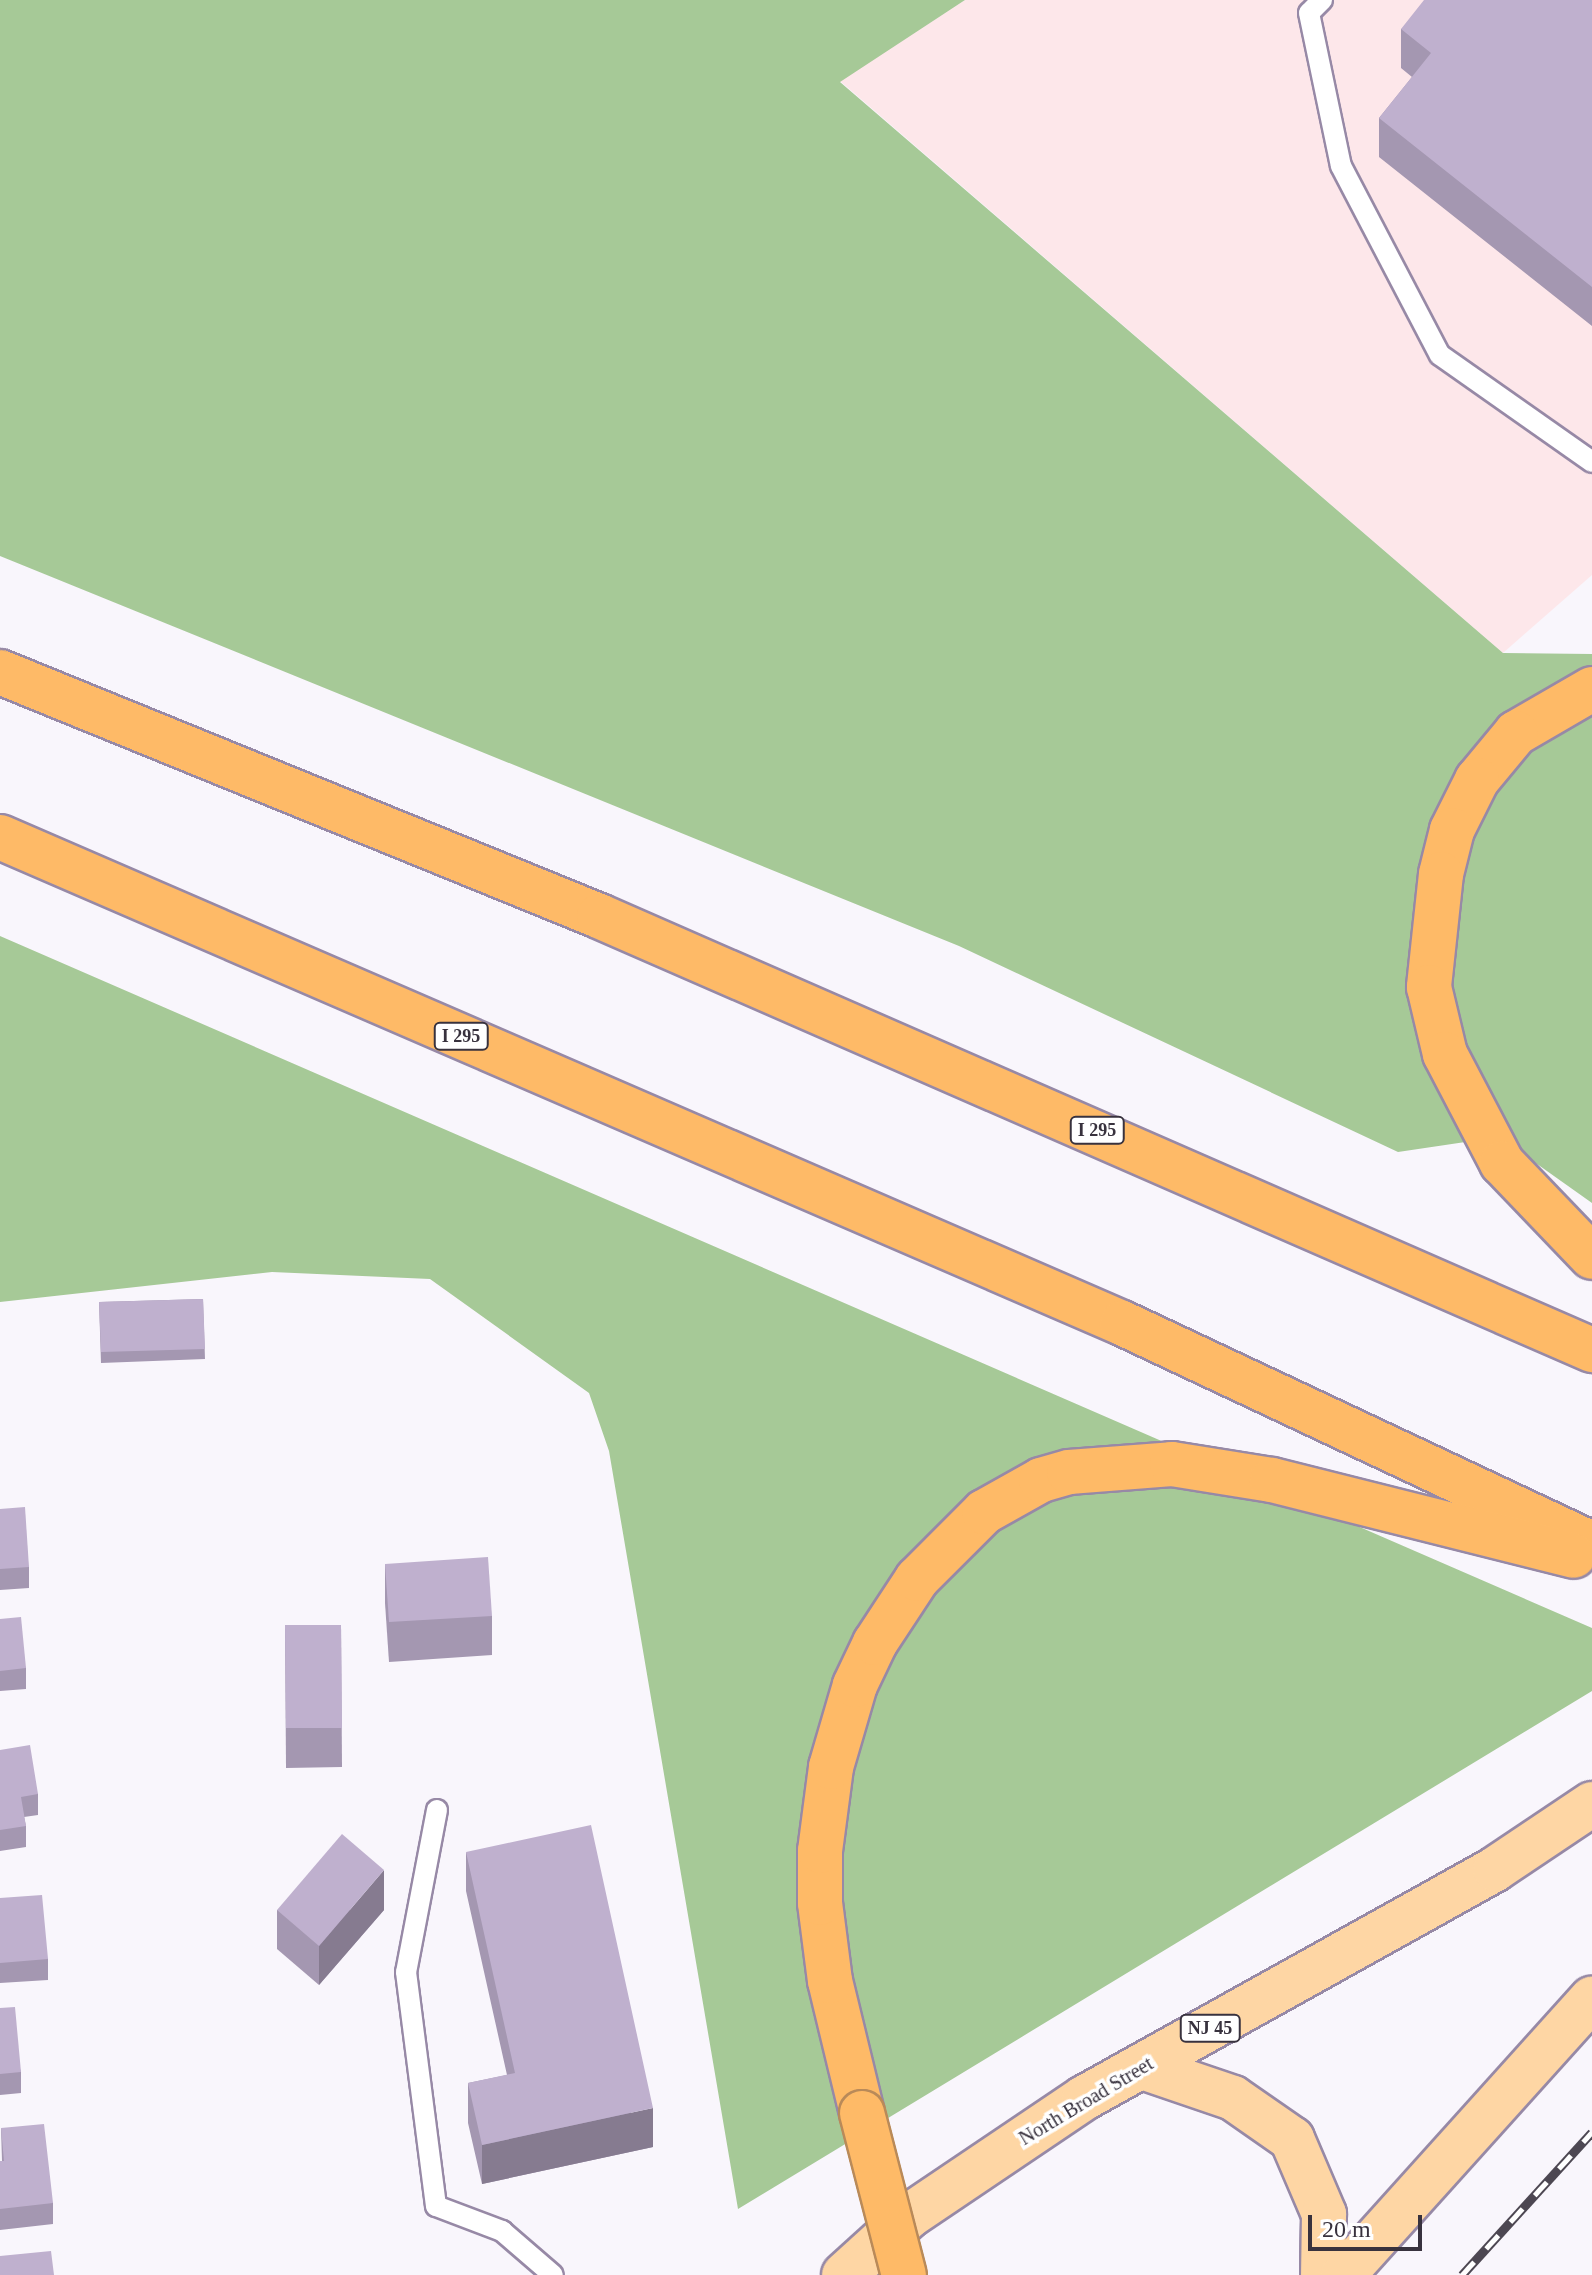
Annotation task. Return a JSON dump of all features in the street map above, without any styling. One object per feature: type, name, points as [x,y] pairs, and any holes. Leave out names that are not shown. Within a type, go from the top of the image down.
[{"type":"highway","points":[[0,646],[321,778],[599,916]]},
{"type":"highway","name":"I 295","points":[[0,672],[599,916],[1592,1350]]},
{"type":"highway","points":[[1592,689],[1516,733],[1477,780],[1452,830],[1441,874],[1429,987],[1445,1054],[1502,1163],[1592,1257]]},
{"type":"highway","name":"I 295","points":[[0,837],[1122,1323],[1592,1544]]},
{"type":"highway","points":[[0,858],[83,871]]},
{"type":"highway","points":[[904,2275],[830,1981],[820,1903],[820,1851],[831,1767],[855,1685],[889,1620],[941,1551],[984,1512],[1041,1480],[1069,1472],[1172,1464],[1272,1480],[1592,1561]]},
{"type":"main road","name":"North Broad Street","points":[[844,2275],[909,2216],[1084,2098],[1495,1869],[1592,1804]]},
{"type":"main road","points":[[1343,2275],[1592,1998]]},
{"type":"main road","points":[[1142,2067],[1233,2098],[1292,2139],[1324,2214],[1323,2275]]},
{"type":"lane","points":[[1322,0],[1309,13],[1341,166],[1440,355],[1592,462]]},
{"type":"lane","points":[[437,1810],[406,1972],[436,2206],[502,2231],[553,2275]]},
{"type":"shaded area","points":[[965,0],[1592,0],[1592,575],[1503,653],[840,81]]},
{"type":"green space","points":[[0,0],[965,0],[840,82],[1503,653],[1592,654],[1592,1203],[1499,1137],[1398,1152],[959,946],[0,556]]},
{"type":"green space","points":[[0,936],[1592,1628],[1592,1691],[738,2209],[609,1451],[589,1393],[430,1279],[272,1272],[0,1302]]},
{"type":"building","points":[[1424,0],[1592,0],[1592,287],[1379,118],[1431,53],[1401,29]]},
{"type":"building","points":[[203,1299],[205,1349],[101,1352],[99,1302]]},
{"type":"building","points":[[25,1507],[29,1567],[0,1569],[0,1509]]},
{"type":"building","points":[[488,1557],[492,1616],[389,1622],[385,1564]]},
{"type":"building","points":[[21,1617],[26,1668],[0,1671],[0,1619]]},
{"type":"building","points":[[285,1625],[341,1625],[342,1728],[286,1728]]},
{"type":"building","points":[[30,1745],[38,1794],[21,1797],[26,1826],[0,1830],[0,1750]]},
{"type":"building","points":[[591,1825],[653,2108],[482,2145],[468,2083],[515,2073],[466,1852]]},
{"type":"building","points":[[342,1834],[384,1870],[319,1946],[277,1910]]},
{"type":"building","points":[[42,1895],[48,1959],[0,1963],[0,1898]]},
{"type":"building","points":[[15,2007],[21,2072],[0,2074],[0,2008]]},
{"type":"building","points":[[44,2124],[53,2203],[0,2209],[0,2161],[4,2161],[1,2128]]},
{"type":"building","points":[[51,2251],[54,2275],[0,2275],[0,2256]]},
{"type":"railway","points":[[1462,2275],[1592,2132]]}]
